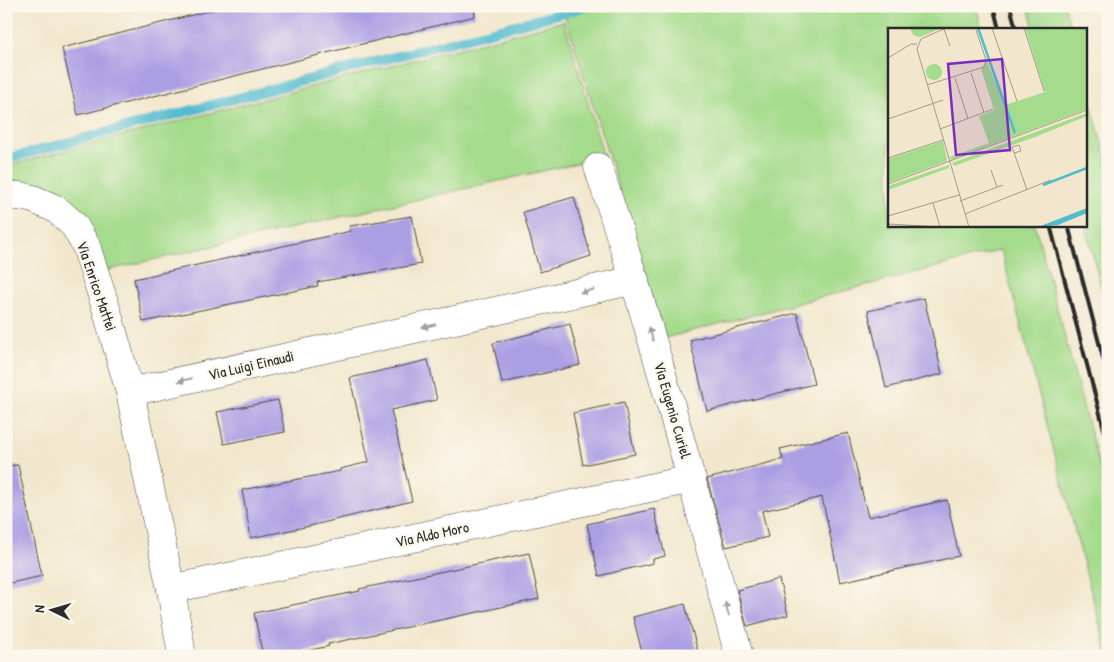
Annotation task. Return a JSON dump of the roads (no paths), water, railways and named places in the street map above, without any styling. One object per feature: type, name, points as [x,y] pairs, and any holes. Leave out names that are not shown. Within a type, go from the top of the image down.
[{"type":"street","name":"Via Eugenio Curiel","points":[[598,167],[635,280],[692,479],[739,656]]},
{"type":"street","name":"Via Enrico Mattei","points":[[6,196],[22,196],[50,206],[65,216],[80,235],[88,252],[106,308],[130,392]]},
{"type":"street","name":"Via Luigi Einaudi","points":[[130,392],[635,280]]},
{"type":"street","points":[[130,392],[171,589],[182,656]]},
{"type":"street","name":"Via Aldo Moro","points":[[171,589],[692,479]]},
{"type":"waterway","points":[[6,159],[588,6]]},
{"type":"railway","points":[[993,6],[999,28]]},
{"type":"railway","points":[[1010,6],[1016,28]]},
{"type":"railway","points":[[1050,226],[1108,444]]},
{"type":"railway","points":[[1068,226],[1108,377]]}]
